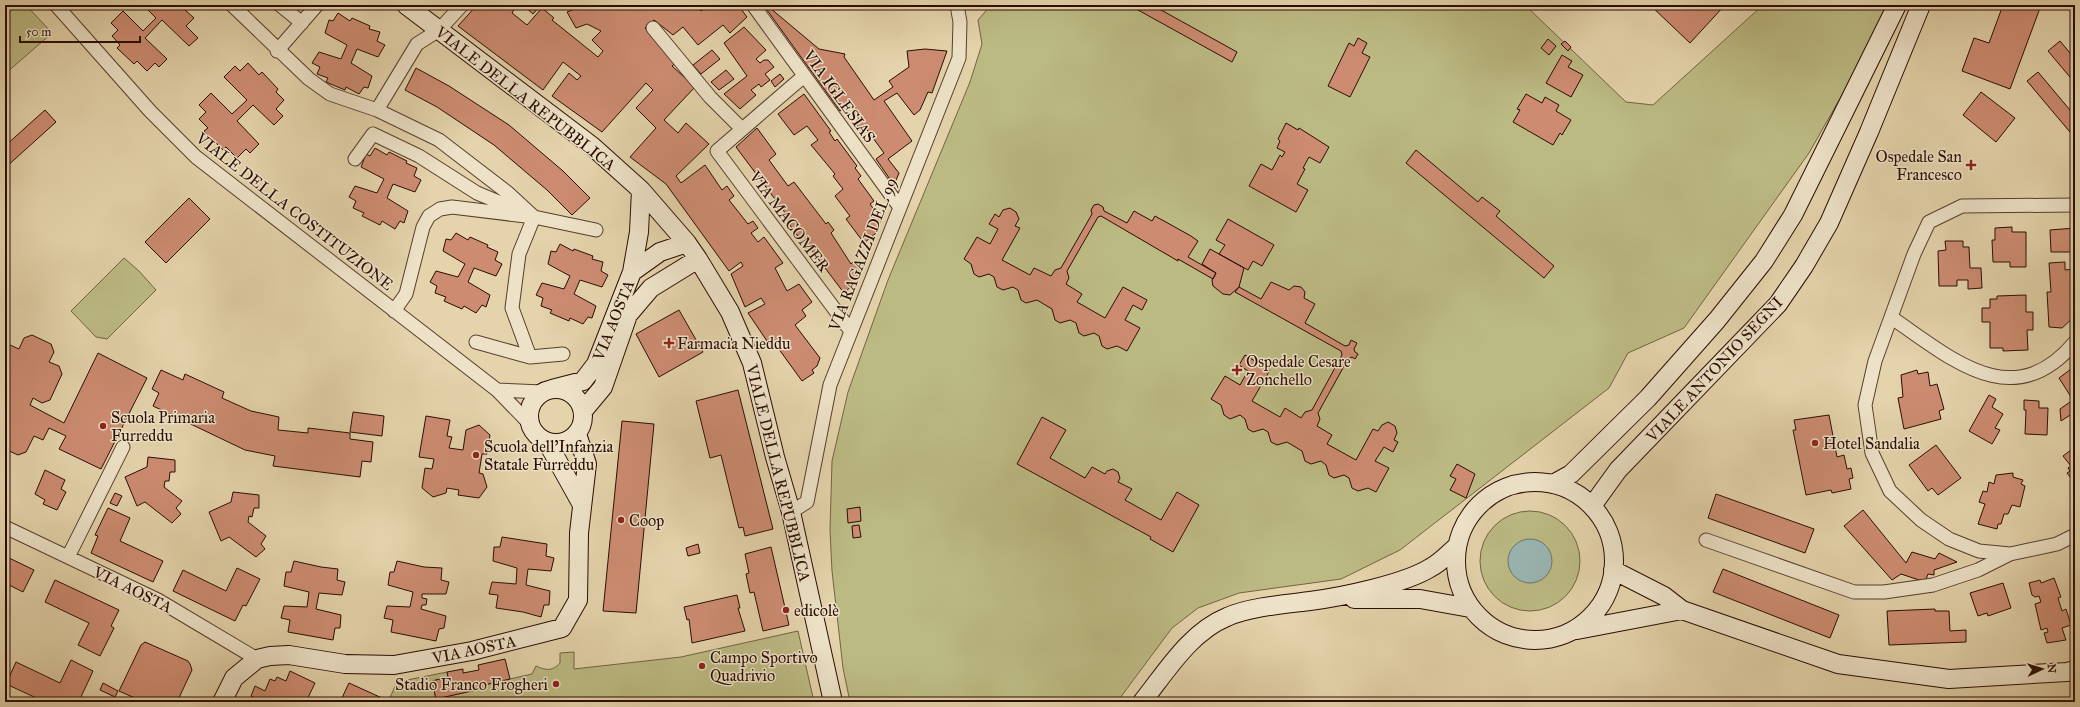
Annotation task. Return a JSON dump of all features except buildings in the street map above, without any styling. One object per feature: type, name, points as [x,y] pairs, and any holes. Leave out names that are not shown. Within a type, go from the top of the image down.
[{"type":"street","name":"VIALE DELLA COSTITUZIONE","points":[[56,5],[150,111],[196,157],[496,390],[529,424]]},
{"type":"street","points":[[232,5],[277,50],[309,79],[330,94],[377,110],[439,140],[508,193],[534,217]]},
{"type":"street","points":[[280,5],[302,23]]},
{"type":"street","points":[[277,50],[317,5]]},
{"type":"street","name":"VIALE DELLA REPUBBLICA","points":[[406,5],[592,146],[640,190],[687,243],[698,259],[730,312],[749,351],[775,457],[791,512],[833,702]]},
{"type":"street","points":[[377,110],[417,44],[439,30],[462,5]]},
{"type":"street","name":"VIA IGLESIAS","points":[[753,5],[899,206]]},
{"type":"street","name":"VIA RAGAZZI DEL 99","points":[[791,512],[807,502],[830,385],[850,330],[959,58],[960,22],[957,5]]},
{"type":"street","name":"VIALE ANTONIO SEGNI","points":[[1553,484],[1571,474],[1648,398],[1717,320],[1764,261],[1793,215],[1897,5]]},
{"type":"street","name":"VIALE ANTONIO SEGNI","points":[[1592,506],[1618,470],[1778,304],[1804,266],[1835,210],[1921,5]]},
{"type":"street","points":[[653,28],[710,98],[742,129],[804,76]]},
{"type":"street","name":"VIA MACOMER","points":[[742,129],[717,151],[850,330]]},
{"type":"street","points":[[355,159],[373,134],[419,156],[477,193],[534,217]]},
{"type":"street","name":"VIA AOSTA","points":[[547,391],[583,381],[596,364],[632,272],[640,229],[640,190]]},
{"type":"street","points":[[2010,554],[1979,551],[1950,539],[1921,520],[1890,492],[1872,452],[1865,405],[1875,361],[1892,318],[1914,254],[1929,222],[1962,206],[2075,205]]},
{"type":"street","points":[[394,311],[406,294],[423,227],[429,216],[440,209],[452,207],[534,217],[596,230]]},
{"type":"street","points":[[530,357],[512,308],[518,254],[534,217]]},
{"type":"street","name":"VIA AOSTA","points":[[632,272],[660,252],[687,243]]},
{"type":"street","name":"VIA AOSTA","points":[[582,410],[603,387],[628,315],[651,288],[698,259]]},
{"type":"street","points":[[1892,318],[1963,366],[1991,377],[2024,377],[2051,366],[2075,342]]},
{"type":"street","points":[[476,342],[530,357],[563,354]]},
{"type":"street","points":[[496,390],[547,391],[568,392],[580,403],[583,419],[577,434],[563,443],[547,442],[539,438],[529,424],[528,414],[530,406],[547,391]]},
{"type":"street","name":"VIA AOSTA","points":[[222,702],[234,678],[257,659],[270,656],[289,655],[345,664],[394,665],[466,652],[562,628],[578,600],[578,546],[581,503],[587,464],[577,434]]},
{"type":"street","points":[[547,442],[581,503]]},
{"type":"street","points":[[68,557],[123,447]]},
{"type":"street","points":[[1574,631],[1589,619],[1601,605],[1609,588],[1613,570],[1613,553],[1610,536],[1602,520],[1592,506],[1567,489],[1553,484],[1534,482],[1516,484],[1499,490],[1471,514],[1462,530],[1456,547],[1457,576],[1460,590],[1470,608],[1484,622],[1500,633],[1518,639],[1537,641],[1556,638],[1574,631],[1682,610]]},
{"type":"street","name":"VIA AOSTA","points":[[5,527],[158,600],[257,659]]},
{"type":"street","points":[[1706,540],[1854,592],[1884,592],[1933,585],[1978,570],[2010,554],[2057,544],[2075,535]]},
{"type":"street","points":[[1142,702],[1181,653],[1213,624],[1228,616],[1273,606],[1325,599],[1403,580],[1430,568],[1456,547]]},
{"type":"street","points":[[1613,570],[1664,596],[1682,610],[1838,664],[1949,679],[2067,672],[2075,670]]},
{"type":"street","points":[[1325,599],[1420,599],[1470,608]]},
{"type":"shaded area","points":[[5,5],[26,5],[52,33],[5,74]]},
{"type":"shaded area","name":"Ospedale Cesare Zonchello","points":[[991,5],[1525,5],[1626,102],[1653,105],[1763,5],[1893,5],[1809,153],[1684,328],[1628,353],[1609,388],[1400,550],[1341,579],[1239,593],[1198,608],[1172,628],[1117,702],[850,702],[843,668],[832,571],[830,530],[832,461],[848,392],[888,280],[970,82],[982,44],[978,20]]},
{"type":"shaded area","points":[[124,258],[139,271],[156,290],[107,339],[96,337],[71,311]]},
{"type":"shaded area","points":[[1530,511],[1540,512],[1558,519],[1572,533],[1579,551],[1579,571],[1572,589],[1558,603],[1540,610],[1530,611],[1520,610],[1502,603],[1488,589],[1481,571],[1480,561],[1481,551],[1488,533],[1502,519],[1520,512]]},
{"type":"shaded area","name":"Campo Sportivo Quadrivio","points":[[798,631],[814,702],[388,702],[397,682],[447,672],[448,677],[432,681],[436,699],[484,688],[484,685],[532,674],[536,666],[545,669],[554,668],[560,663],[560,653],[574,652],[574,669],[681,657]]},
{"type":"water","points":[[1530,539],[1542,543],[1548,549],[1552,561],[1548,573],[1542,579],[1530,583],[1518,579],[1512,573],[1508,561],[1512,549],[1518,543]]},
{"type":"railway","points":[[1272,702],[1322,700],[1335,702]]},
{"type":"place","name":"Ospedale San Francesco","points":[[1971,165]]},
{"type":"place","name":"Farmacia Nieddu","points":[[669,343]]},
{"type":"place","name":"Ospedale Cesare Zonchello","points":[[1237,370]]},
{"type":"place","name":"Scuola Primaria Furreddu","points":[[103,426]]},
{"type":"place","name":"Hotel Sandalia","points":[[1815,443]]},
{"type":"place","name":"Scuola dell'Infanzia Statale Furreddu","points":[[476,455]]},
{"type":"place","name":"Coop","points":[[621,520]]},
{"type":"place","name":"edicolè","points":[[786,610]]},
{"type":"place","name":"Campo Sportivo Quadrivio","points":[[702,666]]},
{"type":"place","name":"Stadio Franco Frogheri","points":[[556,684]]}]
